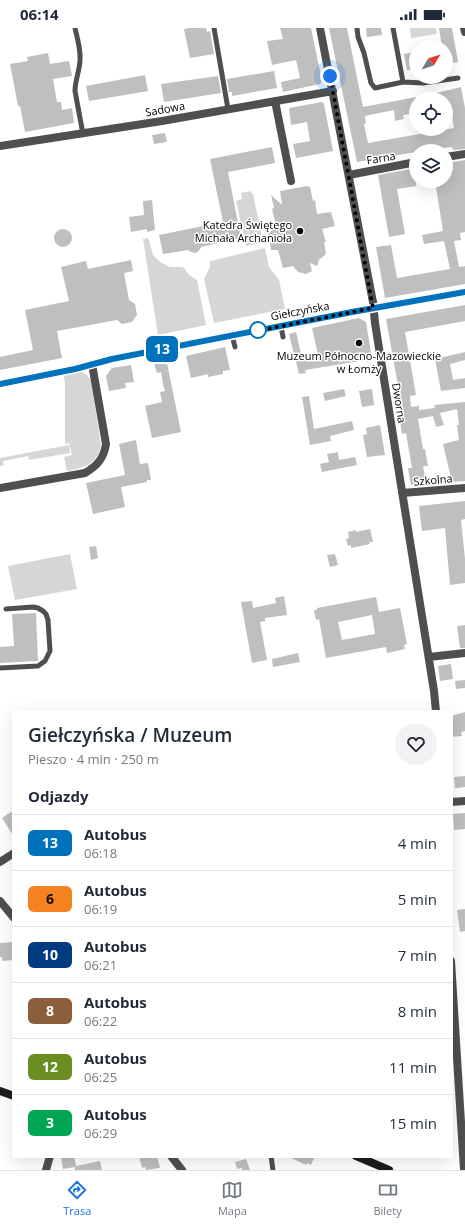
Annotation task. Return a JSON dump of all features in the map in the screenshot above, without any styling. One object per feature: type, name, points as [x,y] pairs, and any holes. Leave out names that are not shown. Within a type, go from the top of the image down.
[{"type":"street","name":"Dworna","points":[[320,28],[373,308],[429,657],[436,710]]},
{"type":"street","points":[[464,28],[465,32]]},
{"type":"street","name":"Sadowa","points":[[0,146],[83,134],[333,91]]},
{"type":"street","points":[[275,101],[290,182]]},
{"type":"street","points":[[453,156],[465,154]]},
{"type":"street","name":"Farna","points":[[349,175],[409,163]]},
{"type":"street","name":"Giełczyńska","points":[[0,384],[112,359],[232,335],[465,292]]},
{"type":"street","points":[[0,488],[85,473],[98,464],[105,451],[106,444],[92,364]]},
{"type":"street","name":"Szkolna","points":[[402,493],[465,488]]},
{"type":"street","points":[[429,657],[465,653]]},
{"type":"street","points":[[453,802],[465,801]]},
{"type":"street","points":[[0,862],[12,854]]},
{"type":"street","points":[[0,901],[12,916]]},
{"type":"street","points":[[453,993],[464,1170]]},
{"type":"street","points":[[0,1091],[12,1095]]},
{"type":"street","points":[[46,1170],[49,1158]]},
{"type":"street","points":[[173,1158],[182,1170]]},
{"type":"street","points":[[361,1158],[389,1170]]},
{"type":"lane","points":[[75,28],[81,54],[75,91],[83,134]]},
{"type":"lane","points":[[214,28],[228,109]]},
{"type":"lane","points":[[357,28],[358,37],[364,53],[372,86],[375,88],[403,82],[423,84],[458,78]]},
{"type":"lane","points":[[393,28],[403,82]]},
{"type":"lane","points":[[281,326],[283,337]]},
{"type":"lane","points":[[232,335],[235,347]]},
{"type":"lane","points":[[0,668],[38,666],[45,661],[50,651],[48,620],[43,610],[32,607],[6,609]]},
{"type":"lane","points":[[271,1158],[273,1170]]},
{"type":"shaded area","points":[[410,28],[436,28],[437,34],[411,38]]},
{"type":"shaded area","points":[[250,191],[253,194],[263,242],[246,246],[236,201],[242,199],[241,193]]},
{"type":"shaded area","points":[[148,238],[153,255],[160,262],[170,267],[182,267],[189,275],[197,280],[206,325],[158,335],[143,239]]},
{"type":"shaded area","points":[[265,248],[269,267],[279,280],[285,309],[214,323],[204,279],[210,267],[210,261]]},
{"type":"shaded area","points":[[82,372],[87,375],[91,381],[101,445],[97,456],[89,464],[67,471],[64,457],[72,455],[69,443],[65,444],[65,383],[63,374]]},
{"type":"shaded area","points":[[69,445],[70,453],[29,460],[28,456],[3,461],[4,465],[0,466],[0,458]]},
{"type":"shaded area","points":[[70,554],[77,589],[15,600],[8,566]]},
{"type":"building","points":[[206,28],[207,32],[210,31],[214,54],[190,58],[184,29]]},
{"type":"building","points":[[280,28],[311,28],[322,81],[320,84],[283,92],[281,82],[300,78],[296,60],[272,65],[267,41],[283,39]]},
{"type":"building","points":[[329,28],[347,28],[363,107],[409,98],[409,114],[403,115],[404,119],[395,121],[394,110],[365,116],[366,123],[364,124],[368,143],[409,136],[453,136],[453,92],[440,92],[461,87],[465,108],[465,149],[453,150],[453,144],[409,144],[409,153],[357,162]]},
{"type":"building","points":[[366,28],[381,28],[382,35],[367,37]]},
{"type":"building","points":[[439,28],[452,28],[458,62],[453,63],[453,40],[441,40]]},
{"type":"building","points":[[48,53],[50,64],[69,61],[72,76],[53,79],[57,102],[61,102],[62,110],[72,108],[74,123],[25,132],[20,106],[18,106],[10,64],[28,61],[27,57]]},
{"type":"building","points":[[409,53],[409,70],[407,70],[404,54]]},
{"type":"building","points":[[274,71],[277,88],[232,96],[232,92],[229,92],[227,79]]},
{"type":"building","points":[[145,75],[148,91],[89,101],[86,86]]},
{"type":"building","points":[[218,76],[221,93],[164,102],[161,84]]},
{"type":"building","points":[[322,102],[324,104],[333,151],[296,158],[293,144],[310,141],[307,122],[291,125],[289,108]]},
{"type":"building","points":[[165,133],[167,142],[154,144],[152,135]]},
{"type":"building","points":[[272,147],[275,163],[228,172],[241,238],[201,247],[199,251],[195,253],[188,250],[163,254],[159,235],[223,222],[210,159]]},
{"type":"building","points":[[465,160],[465,232],[460,233],[461,240],[454,241],[459,267],[465,266],[465,284],[385,298],[376,247],[391,245],[397,278],[450,269],[444,241],[424,244],[422,235],[443,231],[436,188],[453,188],[453,162]]},
{"type":"building","points":[[409,169],[409,187],[397,189],[405,234],[389,237],[378,175]]},
{"type":"building","name":"Katedra Świętego Michała Archanioła","points":[[307,186],[310,187],[313,201],[315,200],[317,214],[331,212],[335,226],[322,229],[326,242],[324,242],[326,254],[319,260],[317,266],[310,263],[312,271],[306,274],[298,272],[293,266],[283,268],[278,250],[271,250],[270,243],[274,241],[268,234],[276,226],[272,209],[274,208],[271,195],[282,205],[280,191]]},
{"type":"building","points":[[152,200],[155,230],[147,232],[147,229],[131,232],[129,217],[144,215],[143,201]]},
{"type":"building","points":[[59,229],[67,229],[72,234],[70,245],[67,247],[59,247],[54,242],[54,234]]},
{"type":"building","points":[[131,260],[133,271],[124,273],[129,300],[135,304],[137,315],[132,322],[122,324],[117,320],[57,331],[62,358],[0,370],[0,357],[33,350],[25,310],[69,301],[61,267],[86,261],[88,269]]},
{"type":"building","points":[[465,305],[465,321],[405,332],[416,395],[410,396],[411,407],[419,406],[419,410],[435,408],[434,405],[465,402],[465,481],[452,482],[443,444],[459,440],[457,409],[440,413],[444,425],[436,427],[433,416],[418,419],[423,449],[425,449],[428,466],[423,466],[426,482],[411,485],[408,468],[412,468],[406,433],[402,434],[399,414],[403,413],[386,319]]},
{"type":"building","name":"Muzeum Północno-Mazowieckie w Łomży","points":[[359,318],[366,322],[372,359],[305,370],[306,373],[299,374],[289,334],[296,332],[302,358],[318,355],[312,328]]},
{"type":"building","points":[[225,347],[230,370],[223,371],[223,374],[208,377],[208,374],[191,378],[186,356]]},
{"type":"building","points":[[465,352],[465,360],[450,364],[453,380],[465,378],[465,388],[441,391],[435,359]]},
{"type":"building","points":[[166,358],[181,432],[152,438],[145,406],[162,402],[160,392],[165,391],[161,372],[157,373],[153,360]]},
{"type":"building","points":[[131,365],[134,382],[125,383],[126,388],[109,391],[106,376],[112,368]]},
{"type":"building","points":[[344,389],[346,396],[325,401],[323,393]]},
{"type":"building","points":[[372,389],[374,405],[362,407],[359,391]]},
{"type":"building","points":[[309,396],[314,429],[352,421],[354,430],[330,436],[331,441],[310,445],[302,397]]},
{"type":"building","points":[[380,425],[385,455],[367,457],[363,435],[367,434],[366,428]]},
{"type":"building","points":[[136,440],[140,464],[148,463],[151,480],[121,487],[125,507],[93,514],[86,483],[125,475],[119,444]]},
{"type":"building","points":[[338,452],[339,460],[355,457],[357,465],[322,472],[320,464],[329,462],[327,454]]},
{"type":"building","points":[[465,501],[465,519],[461,520],[465,559],[465,583],[450,585],[445,528],[422,531],[419,506]]},
{"type":"building","points":[[370,529],[373,542],[351,548],[351,545],[348,546],[346,539],[349,538],[348,532]]},
{"type":"building","points":[[96,546],[98,558],[91,560],[89,547]]},
{"type":"building","points":[[335,554],[338,565],[330,567],[327,555]]},
{"type":"building","points":[[284,596],[287,615],[265,618],[265,621],[260,622],[267,660],[252,663],[241,602],[252,601],[253,608],[276,603],[275,598]]},
{"type":"building","points":[[376,597],[379,612],[400,608],[407,644],[404,645],[405,649],[387,653],[386,647],[326,658],[319,619],[316,620],[314,610],[317,610],[317,608]],"holes":[[[372,615],[375,634],[342,640],[338,622]]]},
{"type":"building","points":[[36,613],[38,661],[0,663],[0,647],[14,646],[12,614]]},
{"type":"building","points":[[465,625],[465,648],[460,648],[457,626]]},
{"type":"building","points":[[298,653],[300,662],[273,667],[272,659]]},
{"type":"building","points":[[451,664],[453,679],[440,681],[438,666]]},
{"type":"building","points":[[465,680],[465,688],[456,689],[455,681]]},
{"type":"building","points":[[465,712],[465,731],[461,732],[462,736],[453,737],[453,715]]},
{"type":"building","points":[[465,776],[465,787],[455,788],[454,777]]},
{"type":"building","points":[[12,811],[12,834],[2,818]]},
{"type":"building","points":[[465,813],[465,829],[454,830],[453,814]]},
{"type":"building","points":[[465,909],[465,931],[460,932],[457,910]]},
{"type":"building","points":[[12,942],[12,960],[2,961],[2,957],[0,957],[0,943]]},
{"type":"building","points":[[61,1158],[74,1158],[76,1166],[100,1161],[102,1170],[75,1170],[75,1167],[63,1169]]},
{"type":"building","points":[[140,1158],[158,1158],[160,1168],[146,1170],[145,1167],[142,1168]]},
{"type":"building","points":[[291,1158],[314,1158],[311,1165],[307,1163],[306,1165]]},
{"type":"building","points":[[246,1159],[250,1170],[242,1170],[242,1168],[237,1169],[235,1162]]},
{"type":"bus line","name":"13","points":[[0,384],[75,369],[112,359],[352,312],[465,292]]},
{"type":"place","name":"Katedra Świętego Michała Archanioła","points":[[300,231]]},
{"type":"place","name":"Muzeum Północno-Mazowieckie w Łomży","points":[[359,343]]},
{"type":"route","points":[[258,330],[257,331],[373,308],[330,76]]}]
